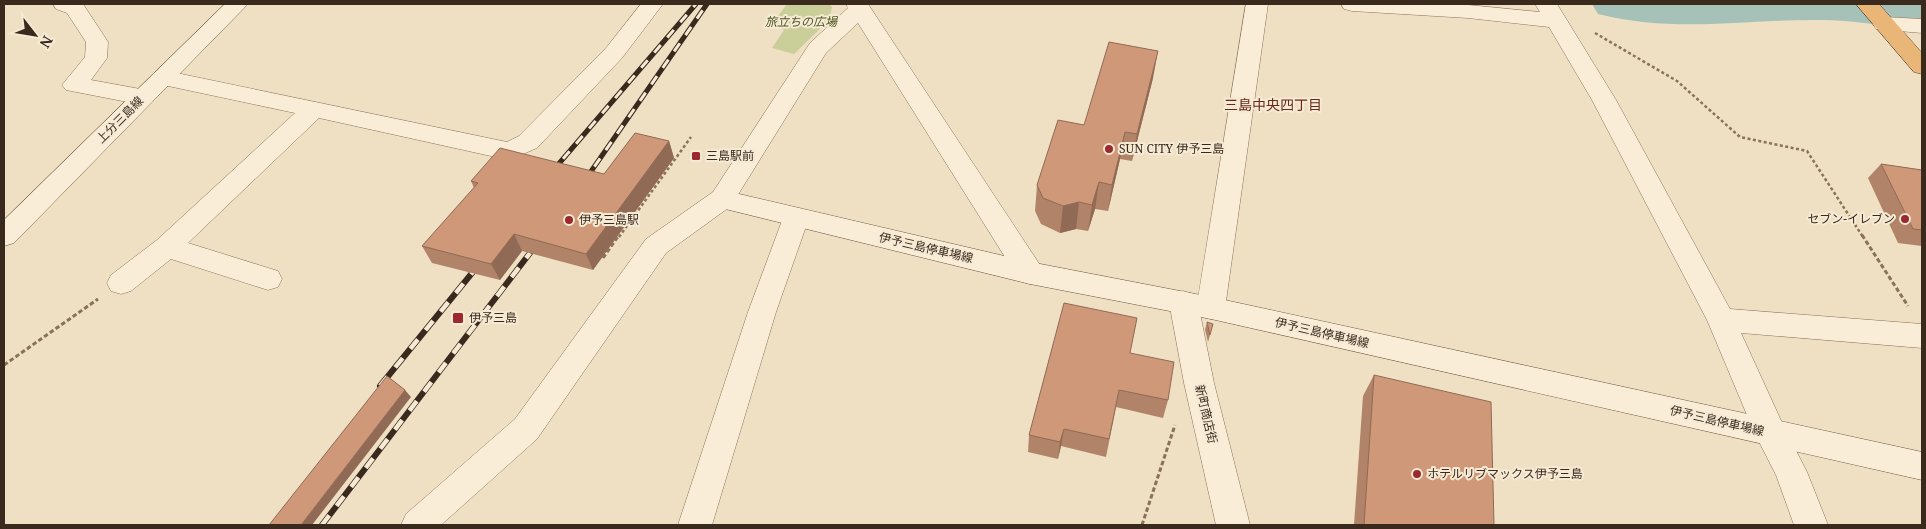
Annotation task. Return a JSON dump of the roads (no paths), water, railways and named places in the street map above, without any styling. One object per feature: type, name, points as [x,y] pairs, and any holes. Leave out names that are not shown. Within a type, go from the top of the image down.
[{"type":"highway","points":[[1867,4],[1922,68]]},
{"type":"street","points":[[64,4],[76,8],[97,42],[96,58],[74,85],[143,97]]},
{"type":"street","name":"上分三島線","points":[[4,236],[238,4]]},
{"type":"street","points":[[162,78],[509,151],[528,142],[614,53],[652,4]]},
{"type":"street","name":"新町商店街","points":[[1233,525],[1199,383],[1197,305],[1258,4]]},
{"type":"street","points":[[1352,4],[1468,11],[1551,12],[1604,100],[1722,320],[1771,434],[1791,472],[1811,525]]},
{"type":"street","points":[[418,525],[526,429],[619,301],[656,246],[722,199],[818,48],[859,6],[1030,273]]},
{"type":"street","points":[[1884,24],[1922,26]]},
{"type":"street","points":[[121,283],[167,247],[314,109]]},
{"type":"street","name":"伊予三島停車場線","points":[[722,199],[1030,273],[1197,305],[1922,466]]},
{"type":"street","points":[[695,525],[762,312],[796,218]]},
{"type":"street","points":[[167,247],[268,279]]},
{"type":"street","points":[[1722,320],[1917,324]]},
{"type":"waterway","points":[[1614,4],[1639,9],[1689,12],[1826,6],[1922,16]]},
{"type":"railway","points":[[550,174],[696,4]]},
{"type":"railway","points":[[583,183],[707,4]]},
{"type":"railway","points":[[322,525],[530,253]]},
{"type":"railway","points":[[380,386],[481,262]]},
{"type":"place","name":"SUN CITY 伊予三島","points":[[1109,149]]},
{"type":"place","name":"三島駅前","points":[[696,156]]},
{"type":"place","name":"セブン-イレブン","points":[[1905,219]]},
{"type":"place","name":"伊予三島駅","points":[[569,220]]},
{"type":"place","name":"伊予三島","points":[[458,318]]},
{"type":"place","name":"ホテルリブマックス伊予三島","points":[[1417,474]]},
{"type":"district","name":"三島中央四丁目","points":[[1273,105]]},
{"type":"park label","name":"旅立ちの広場","points":[[801,22]]}]
